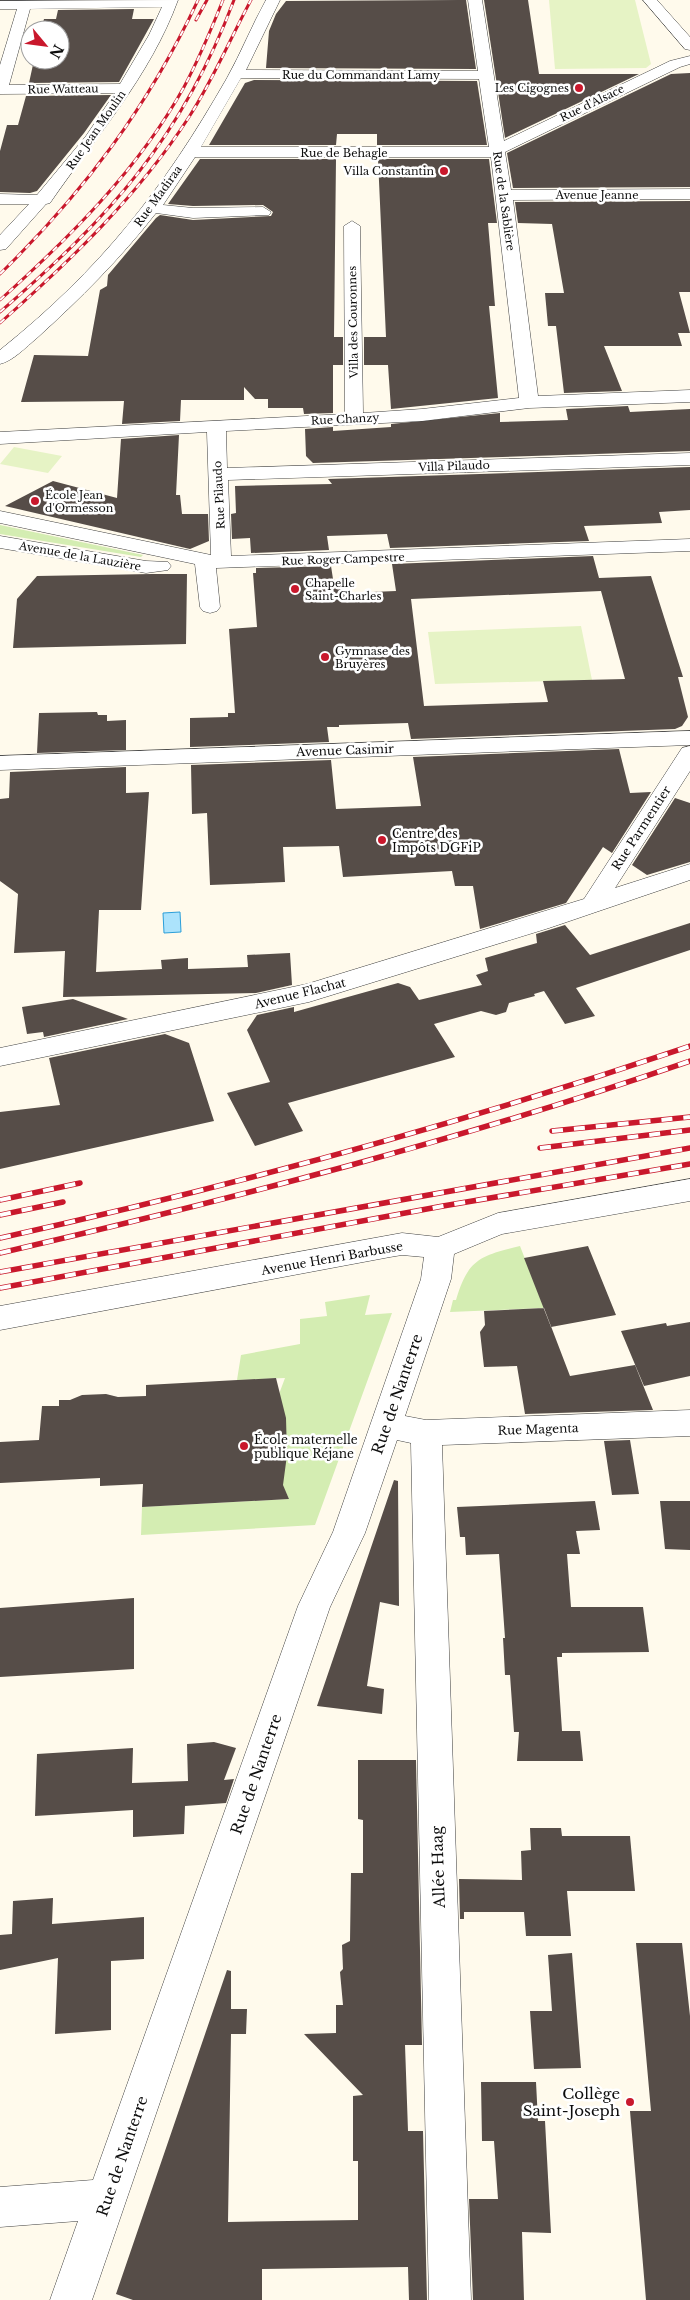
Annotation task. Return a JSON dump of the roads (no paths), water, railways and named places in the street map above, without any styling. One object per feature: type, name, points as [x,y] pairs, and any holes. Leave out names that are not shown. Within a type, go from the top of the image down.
[{"type":"street","name":"Rue Madiraa","points":[[0,359],[38,329],[98,272],[151,208],[191,152],[236,74],[257,28],[273,0]]},
{"type":"street","name":"Rue de la Sablière","points":[[475,0],[496,152],[504,195],[529,402]]},
{"type":"street","points":[[650,0],[690,46]]},
{"type":"street","points":[[0,90],[25,2]]},
{"type":"street","points":[[0,5],[25,2],[170,2]]},
{"type":"street","name":"Rue Jean Moulin","points":[[0,245],[44,200],[89,144],[126,88],[152,43],[170,2]]},
{"type":"street","name":"Rue d'Alsace","points":[[496,152],[510,142],[666,68],[690,60]]},
{"type":"street","name":"Rue du Commandant Lamy","points":[[236,74],[485,75]]},
{"type":"street","name":"Rue Watteau","points":[[0,90],[126,88]]},
{"type":"street","name":"Rue de Behagle","points":[[191,152],[496,152]]},
{"type":"street","name":"Avenue Jeanne","points":[[504,195],[690,194]]},
{"type":"street","points":[[0,199],[44,200]]},
{"type":"street","points":[[151,208],[193,213],[264,212]]},
{"type":"street","name":"Villa des Couronnes","points":[[352,226],[354,418]]},
{"type":"street","name":"Rue Chanzy","points":[[0,438],[422,415],[529,402],[690,396]]},
{"type":"street","name":"Rue Pilaudo","points":[[210,606],[205,561],[218,474],[216,427]]},
{"type":"street","name":"Villa Pilaudo","points":[[218,474],[690,459]]},
{"type":"street","name":"Rue Roger Campestre","points":[[0,516],[205,561],[690,545]]},
{"type":"street","name":"Avenue de la Lauzière","points":[[0,542],[146,567],[205,561]]},
{"type":"street","name":"Avenue Casimir","points":[[0,763],[690,738]]},
{"type":"street","name":"Rue Parmentier","points":[[593,904],[690,753]]},
{"type":"street","name":"Avenue Flachat","points":[[0,1056],[309,993],[690,872]]},
{"type":"street","name":"Avenue Henri Barbusse","points":[[0,1318],[402,1244],[440,1248],[498,1224],[690,1190]]},
{"type":"street","name":"Rue de Nanterre","points":[[71,2300],[314,1606],[349,1533],[387,1425],[436,1279],[440,1248]]},
{"type":"street","name":"Rue Magenta","points":[[387,1425],[426,1433],[690,1423]]},
{"type":"street","name":"Allée Haag","points":[[426,1433],[450,2300]]},
{"type":"street","points":[[0,2207],[107,2199]]},
{"type":"water","points":[[180,912],[181,932],[164,933],[163,913]]},
{"type":"railway","points":[[0,274],[59,212],[112,146],[158,76],[198,0]]},
{"type":"railway","points":[[196,20],[207,0]]},
{"type":"railway","points":[[0,300],[77,227],[146,146],[184,87],[205,44],[223,0]]},
{"type":"railway","points":[[0,312],[76,243],[139,172],[191,94],[214,49],[234,0]]},
{"type":"railway","points":[[0,323],[52,276],[102,226],[148,174],[198,103],[251,0]]},
{"type":"railway","points":[[0,1238],[175,1197],[348,1151],[519,1101],[690,1046]]},
{"type":"railway","points":[[0,1253],[348,1166],[520,1116],[690,1061]]},
{"type":"railway","points":[[552,1131],[690,1117]]},
{"type":"railway","points":[[540,1148],[690,1130]]},
{"type":"railway","points":[[0,1272],[690,1148]]},
{"type":"railway","points":[[0,1288],[443,1206],[690,1164]]},
{"type":"railway","points":[[0,1200],[80,1183]]},
{"type":"railway","points":[[0,1215],[63,1202]]},
{"type":"place","name":"Les Cigognes","points":[[579,88]]},
{"type":"place","name":"Villa Constantin","points":[[444,171]]},
{"type":"place","name":"École Jean d'Ormesson","points":[[35,501]]},
{"type":"place","name":"Chapelle Saint-Charles","points":[[295,589]]},
{"type":"place","name":"Gymnase des Bruyères","points":[[325,657]]},
{"type":"place","name":"Centre des Impôts DGFiP","points":[[382,840]]},
{"type":"place","name":"École maternelle publique Réjane","points":[[244,1446]]},
{"type":"place","name":"Collège Saint-Joseph","points":[[630,2102]]}]
